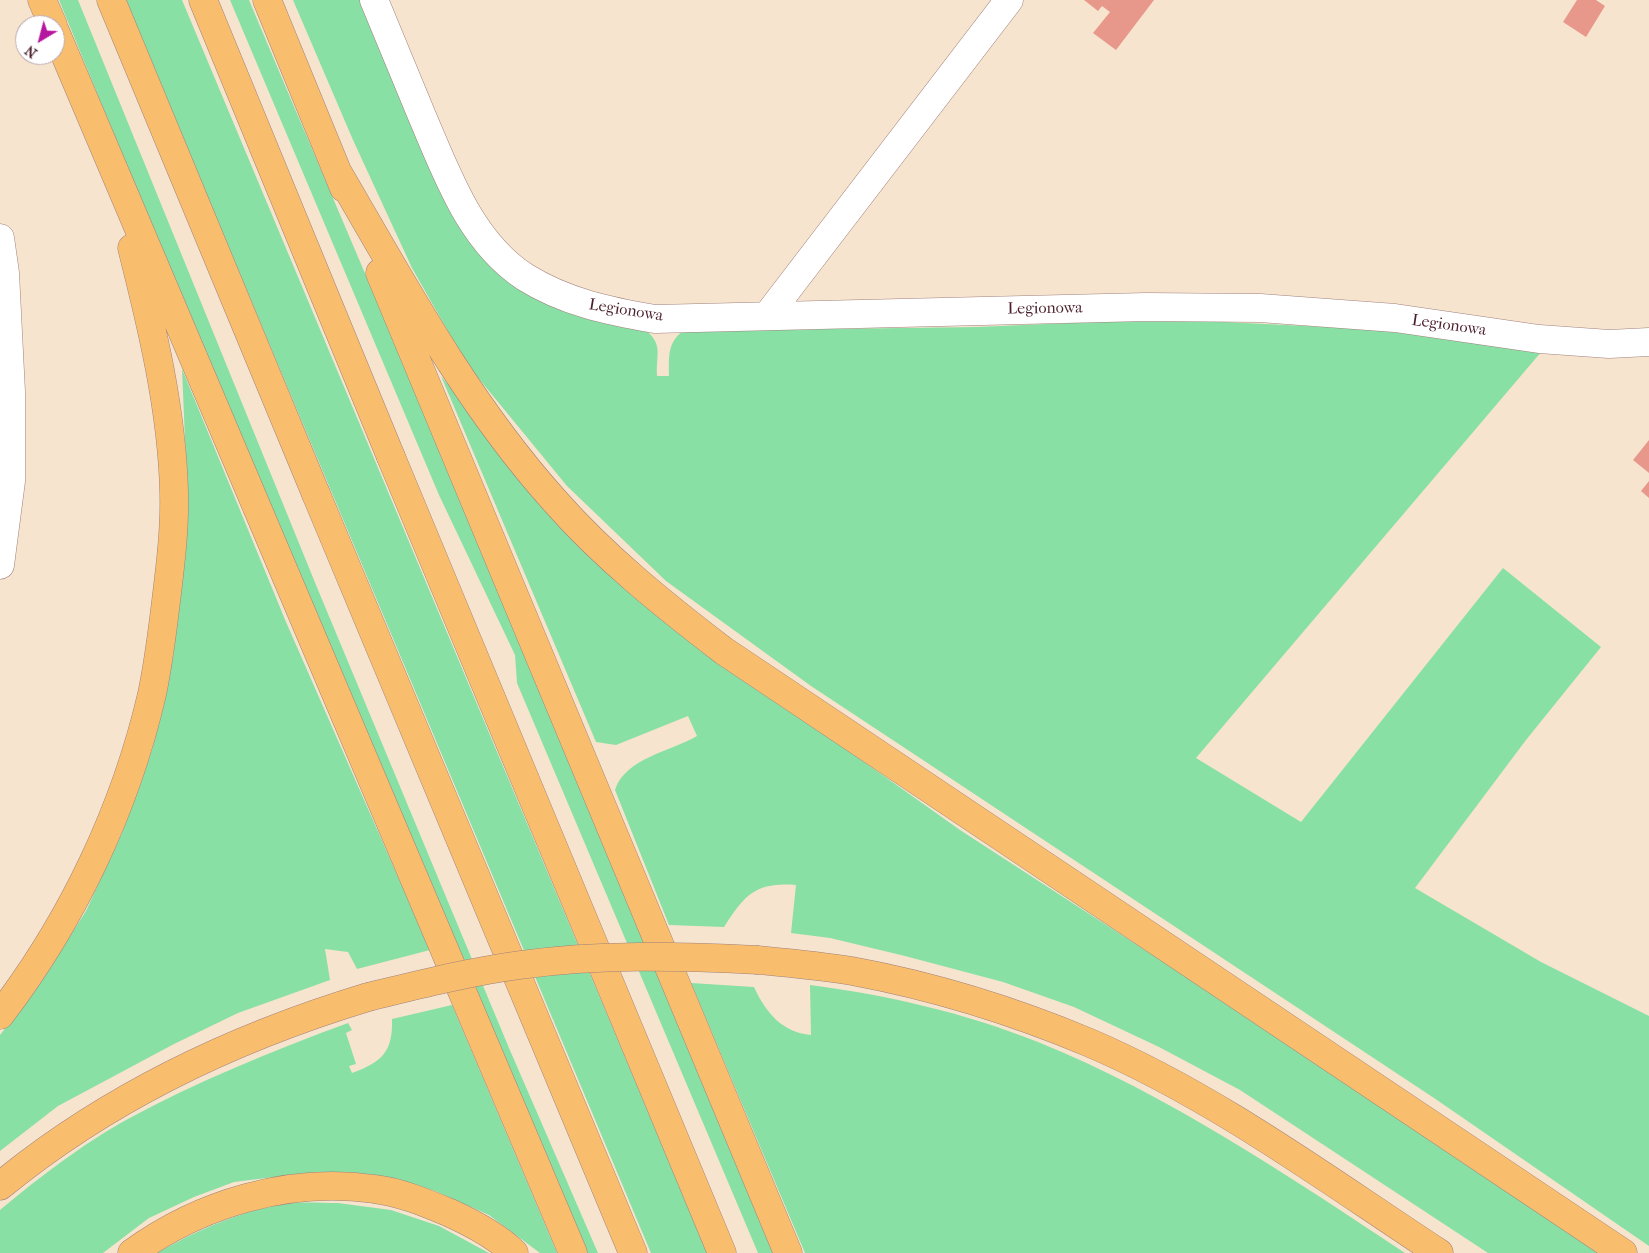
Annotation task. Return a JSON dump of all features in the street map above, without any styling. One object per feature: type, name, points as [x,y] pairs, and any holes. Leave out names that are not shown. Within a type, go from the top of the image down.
[{"type":"main road","points":[[42,0],[48,15]]},
{"type":"main road","points":[[111,0],[634,1253]]},
{"type":"main road","points":[[203,0],[722,1253]]},
{"type":"main road","points":[[267,0],[788,1253]]},
{"type":"main road","points":[[65,54],[573,1253]]},
{"type":"main road","points":[[0,1015],[49,944],[73,902],[116,809],[138,744],[152,694],[161,642],[172,551],[174,503],[169,431],[145,300],[108,155]]},
{"type":"main road","points":[[337,171],[428,329],[502,437],[561,508],[589,537],[650,592],[724,651],[1623,1253]]},
{"type":"main road","points":[[0,1186],[113,1108],[183,1070],[270,1030],[368,997],[460,975],[547,962],[610,957],[679,956],[758,960],[851,971],[921,986],[1025,1018],[1091,1044],[1216,1109],[1439,1253]]},
{"type":"main road","points":[[132,1253],[154,1237],[184,1221],[225,1204],[256,1195],[295,1189],[335,1187],[374,1189],[424,1202],[469,1222],[514,1253]]},
{"type":"street","name":"Legionowa","points":[[374,0],[441,161],[456,194],[471,220],[486,242],[524,276],[574,302],[608,311],[654,318],[1146,306],[1260,308],[1395,318],[1539,339],[1609,344],[1649,342]]},
{"type":"street","points":[[767,316],[1009,0]]},
{"type":"street","points":[[0,238],[11,392],[11,481],[0,565]]},
{"type":"green space","points":[[59,0],[78,0],[316,585],[509,1048],[598,1253],[583,1253],[179,293]]},
{"type":"green space","points":[[125,0],[182,0],[707,1253],[651,1253]]},
{"type":"green space","points":[[230,0],[249,0],[588,798],[726,1140],[774,1253],[758,1253],[517,683],[515,655],[439,495]]},
{"type":"green space","points":[[293,0],[363,0],[486,257],[643,328],[654,339],[658,349],[657,376],[669,376],[670,351],[674,340],[683,331],[977,327],[1161,319],[1369,329],[1542,351],[1196,758],[1301,822],[1503,568],[1601,647],[1526,740],[1415,888],[1541,962],[1649,1016],[1649,1246],[1434,1098],[811,686],[666,581],[567,486],[466,363],[412,268],[353,140]]},
{"type":"green space","points":[[182,369],[286,622],[430,950],[357,969],[348,952],[325,949],[330,980],[238,1013],[174,1044],[58,1106],[0,1151],[0,1035],[40,983],[86,911],[122,833],[152,750],[173,657],[185,557],[186,464]]},
{"type":"green space","points":[[441,376],[497,444],[705,649],[960,830],[1322,1065],[1603,1253],[1488,1253],[1240,1090],[1159,1047],[1074,1007],[1003,982],[905,956],[830,938],[791,933],[796,885],[770,886],[752,893],[738,907],[724,927],[669,925],[615,790],[620,779],[639,763],[697,736],[688,716],[616,745],[596,742]]},
{"type":"green space","points":[[691,983],[754,987],[764,1005],[776,1020],[792,1030],[811,1035],[810,985],[926,1006],[983,1022],[1038,1042],[1087,1063],[1181,1111],[1272,1166],[1405,1253],[805,1253]]},
{"type":"green space","points":[[452,1005],[557,1253],[540,1253],[489,1215],[435,1191],[400,1181],[368,1176],[307,1173],[234,1182],[194,1197],[149,1218],[103,1253],[0,1253],[0,1210],[61,1162],[126,1120],[180,1092],[235,1067],[348,1023],[352,1030],[346,1033],[356,1064],[349,1066],[352,1073],[371,1065],[384,1054],[390,1040],[392,1019]]},
{"type":"green space","points":[[301,1203],[338,1203],[391,1210],[439,1226],[489,1253],[157,1253],[201,1230],[263,1208]]},
{"type":"building","points":[[1084,0],[1154,0],[1116,50],[1093,33],[1110,12],[1102,6],[1098,11]]},
{"type":"building","points":[[1577,0],[1596,0],[1605,6],[1586,37],[1563,22]]},
{"type":"building","points":[[1649,440],[1649,473],[1633,460]]},
{"type":"building","points":[[1649,481],[1649,498],[1641,491]]}]
